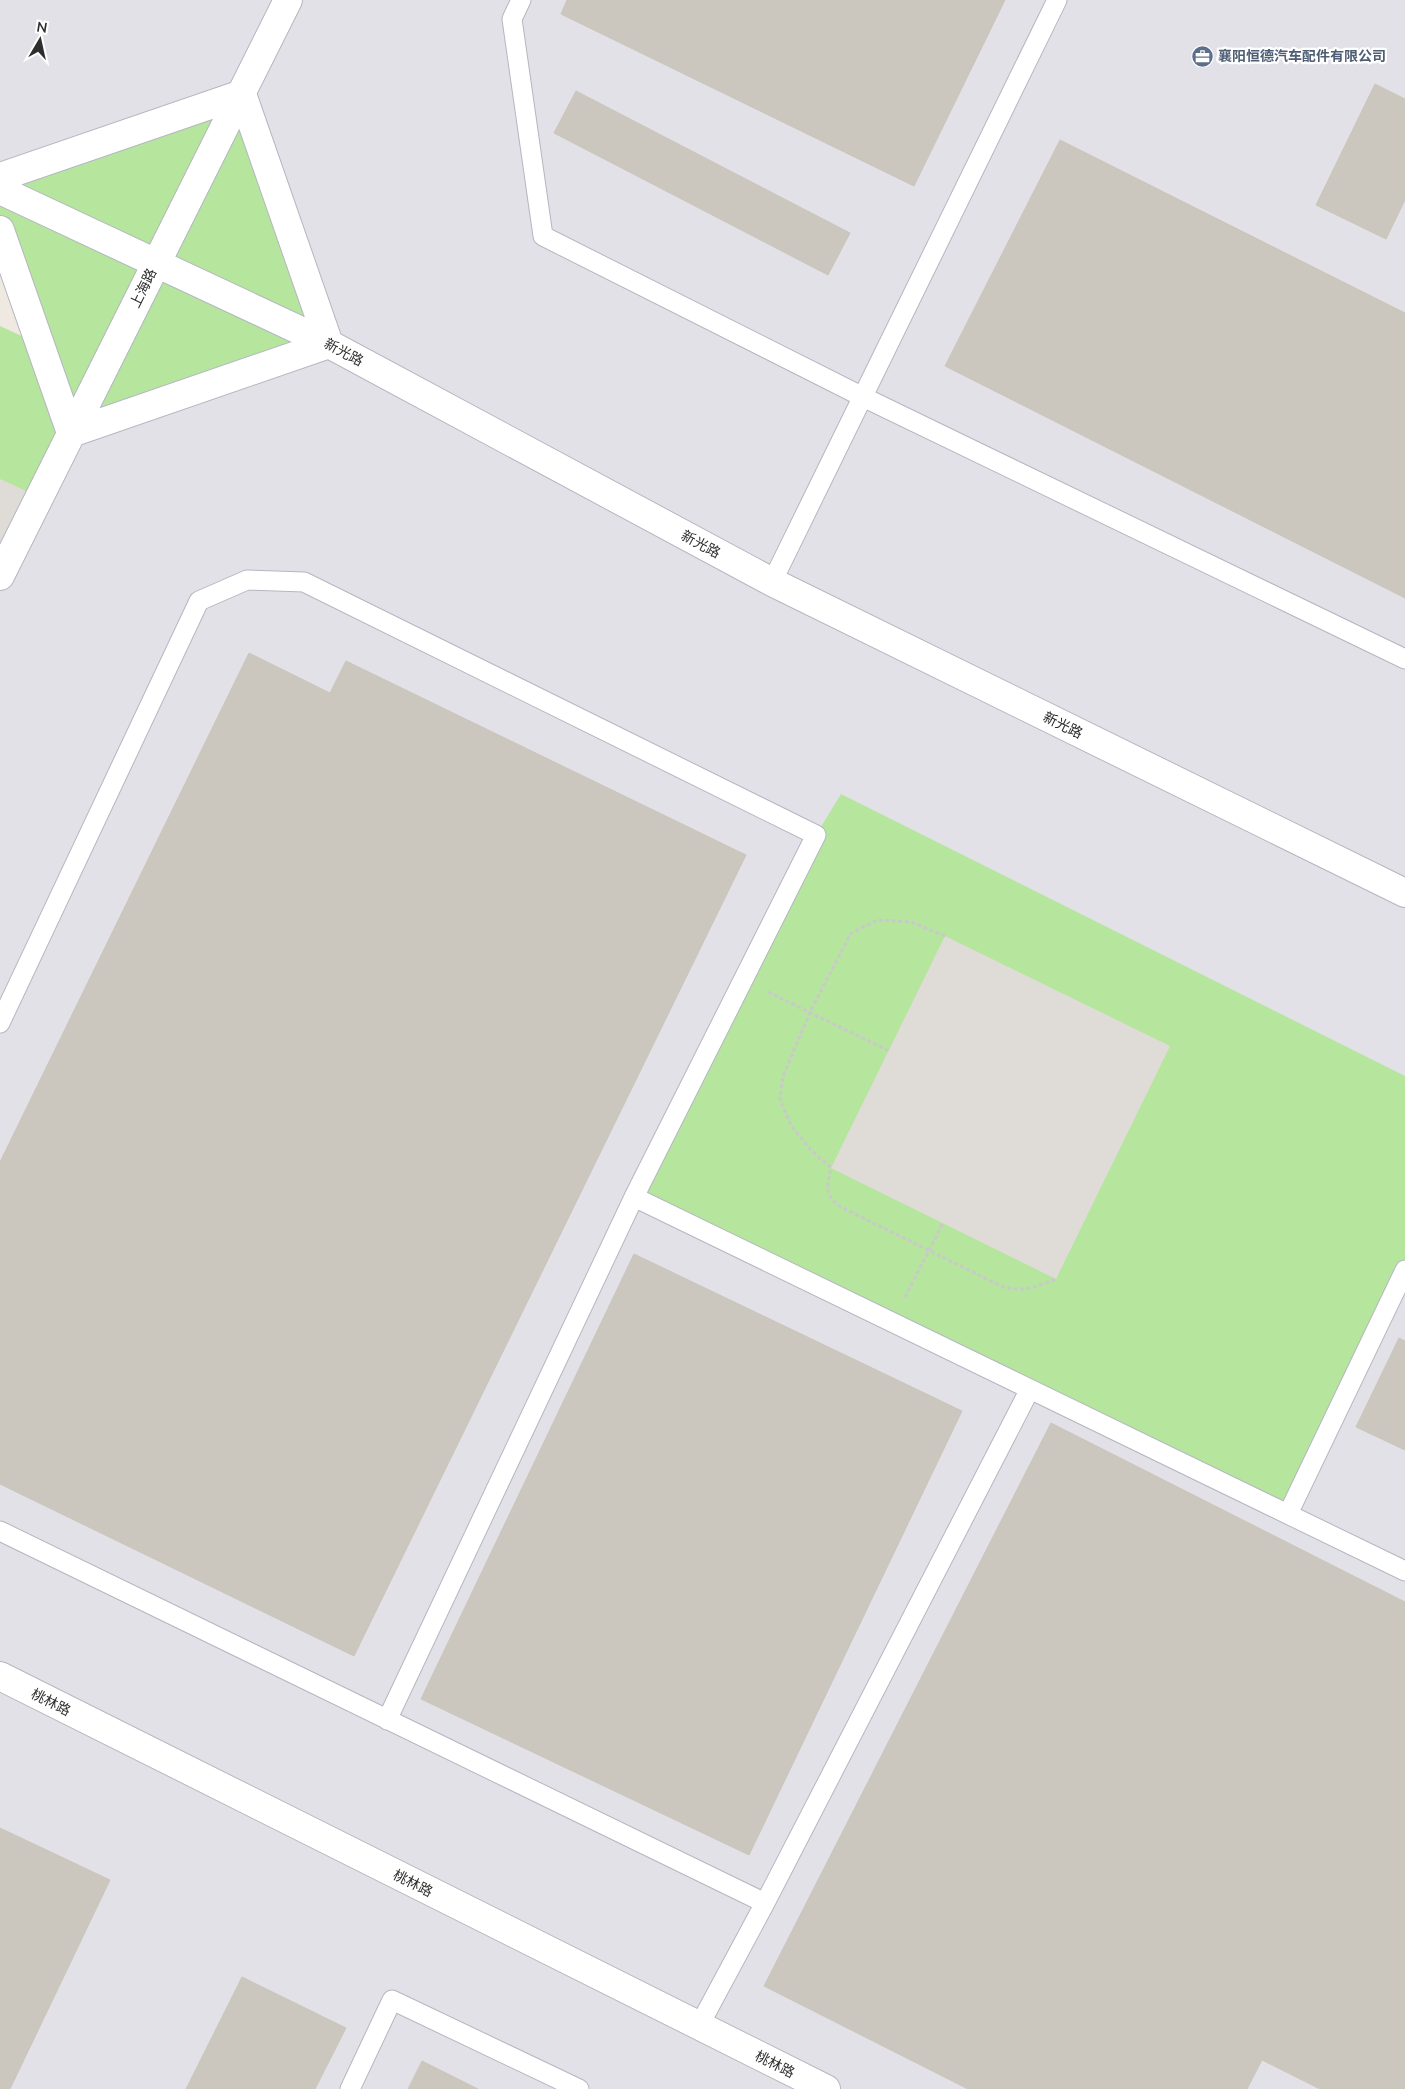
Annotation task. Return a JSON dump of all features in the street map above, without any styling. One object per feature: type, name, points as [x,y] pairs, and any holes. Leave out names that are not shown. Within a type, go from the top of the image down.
[{"type":"street","name":"上海路","points":[[0,576],[288,0]]},
{"type":"street","points":[[0,177],[242,94],[329,344],[71,433],[0,230]]},
{"type":"street","name":"新光路","points":[[0,190],[329,344],[772,582],[1405,893]]},
{"type":"street","name":"桃林路","points":[[0,1676],[826,2089]]},
{"type":"lane","points":[[521,0],[512,19],[543,236],[863,397],[1405,659]]},
{"type":"lane","points":[[772,582],[1056,0]]},
{"type":"lane","points":[[0,1023],[199,601],[247,580],[304,582],[816,835],[634,1196],[387,1720]]},
{"type":"lane","points":[[634,1196],[1405,1571]]},
{"type":"lane","points":[[1288,1514],[1405,1270]]},
{"type":"lane","points":[[699,2026],[765,1903],[1030,1389]]},
{"type":"lane","points":[[0,1531],[765,1903]]},
{"type":"lane","points":[[350,2089],[392,2000],[579,2089]]},
{"type":"path","points":[[945,936],[911,922],[878,920],[851,933],[810,1012],[783,1076],[780,1099],[791,1126],[810,1149],[831,1168],[827,1189],[831,1200],[838,1206],[1003,1287],[1019,1290],[1033,1288],[1056,1279]]},
{"type":"path","points":[[743,980],[889,1051]]},
{"type":"path","points":[[893,1322],[942,1223]]},
{"type":"shaded area","points":[[0,0],[1405,0],[1405,2089],[0,2089],[0,576],[71,433],[0,177]]},
{"type":"shaded area","points":[[0,479],[39,497],[0,576]]},
{"type":"shaded area","points":[[945,936],[1170,1046],[1056,1279],[831,1168]]},
{"type":"green space","points":[[242,94],[329,344],[71,433],[0,576],[0,326],[39,344],[0,230],[0,177]]},
{"type":"green space","points":[[841,794],[1405,1076],[1405,1270],[1288,1514],[634,1197],[816,835]]},
{"type":"building","points":[[567,0],[1005,0],[914,186],[561,14]]},
{"type":"building","points":[[1375,84],[1405,99],[1405,200],[1386,239],[1316,205]]},
{"type":"building","points":[[576,91],[850,233],[828,275],[554,133]]},
{"type":"building","points":[[1060,140],[1405,313],[1405,598],[945,366]]},
{"type":"building","points":[[249,653],[330,693],[346,661],[746,855],[354,1656],[0,1484],[0,1162]]},
{"type":"building","points":[[634,1254],[962,1411],[749,1855],[421,1699]]},
{"type":"building","points":[[1399,1338],[1405,1341],[1405,1450],[1356,1427]]},
{"type":"building","points":[[1051,1423],[1405,1602],[1405,2089],[1320,2089],[1262,2060],[1247,2089],[968,2089],[764,1986]]},
{"type":"building","points":[[0,1828],[110,1880],[10,2089],[0,2089]]},
{"type":"building","points":[[242,1977],[346,2028],[315,2089],[186,2089]]},
{"type":"building","points":[[422,2061],[478,2089],[408,2089]]},
{"type":"place","name":"襄阳恒德汽车配件有限公司","points":[[1202,56]]}]
